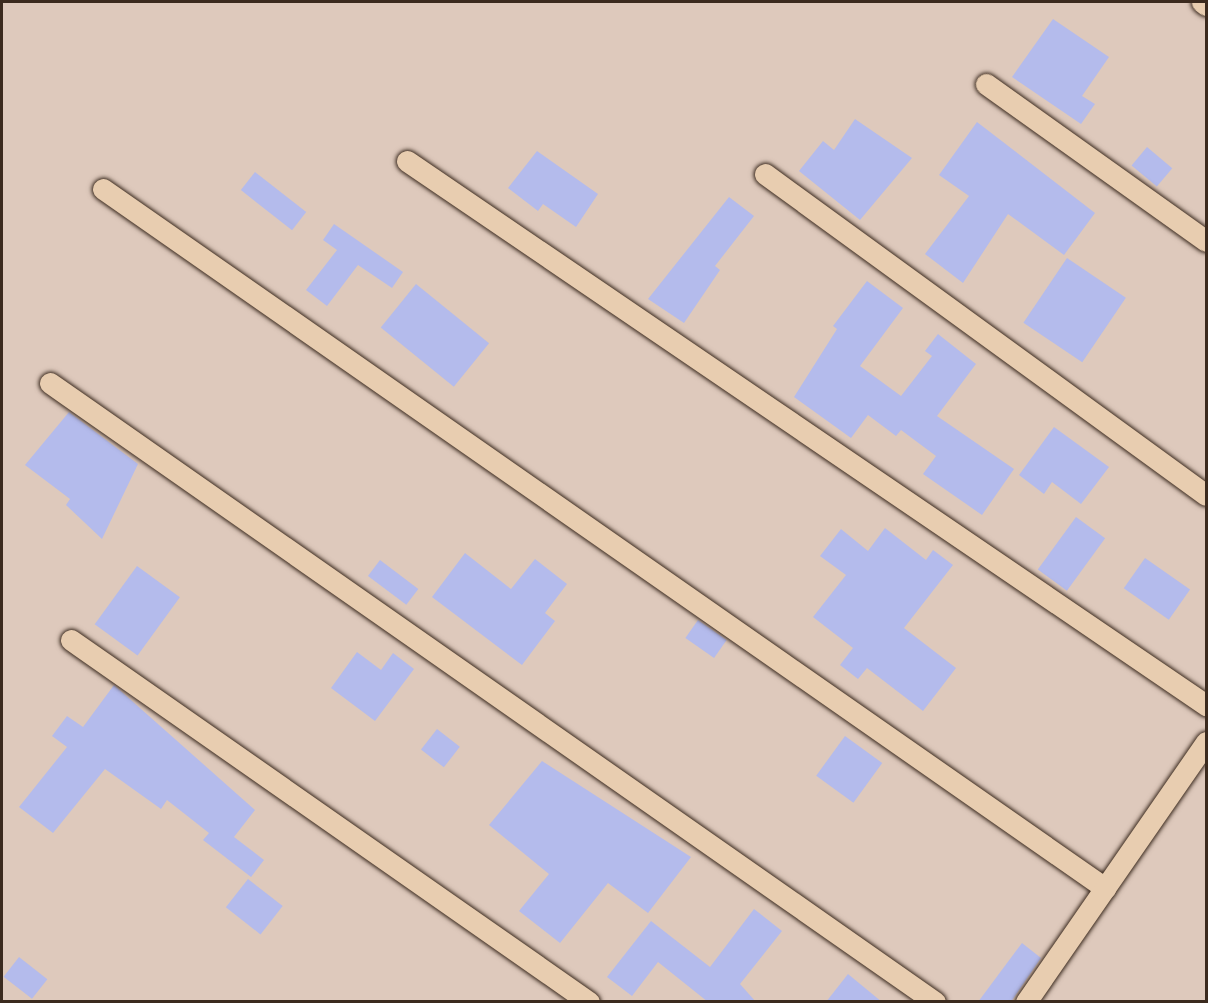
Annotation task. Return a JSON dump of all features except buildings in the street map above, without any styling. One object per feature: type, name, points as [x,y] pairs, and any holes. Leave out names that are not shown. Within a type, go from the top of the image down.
[{"type":"street","points":[[1202,2],[1206,5]]},
{"type":"street","points":[[987,84],[1206,241]]},
{"type":"street","points":[[407,161],[1206,705]]},
{"type":"street","points":[[765,174],[1206,495]]},
{"type":"street","points":[[104,189],[1105,888]]},
{"type":"street","points":[[50,383],[935,1002]]},
{"type":"street","points":[[71,639],[589,1002]]},
{"type":"street","points":[[1026,1002],[1206,742]]}]
